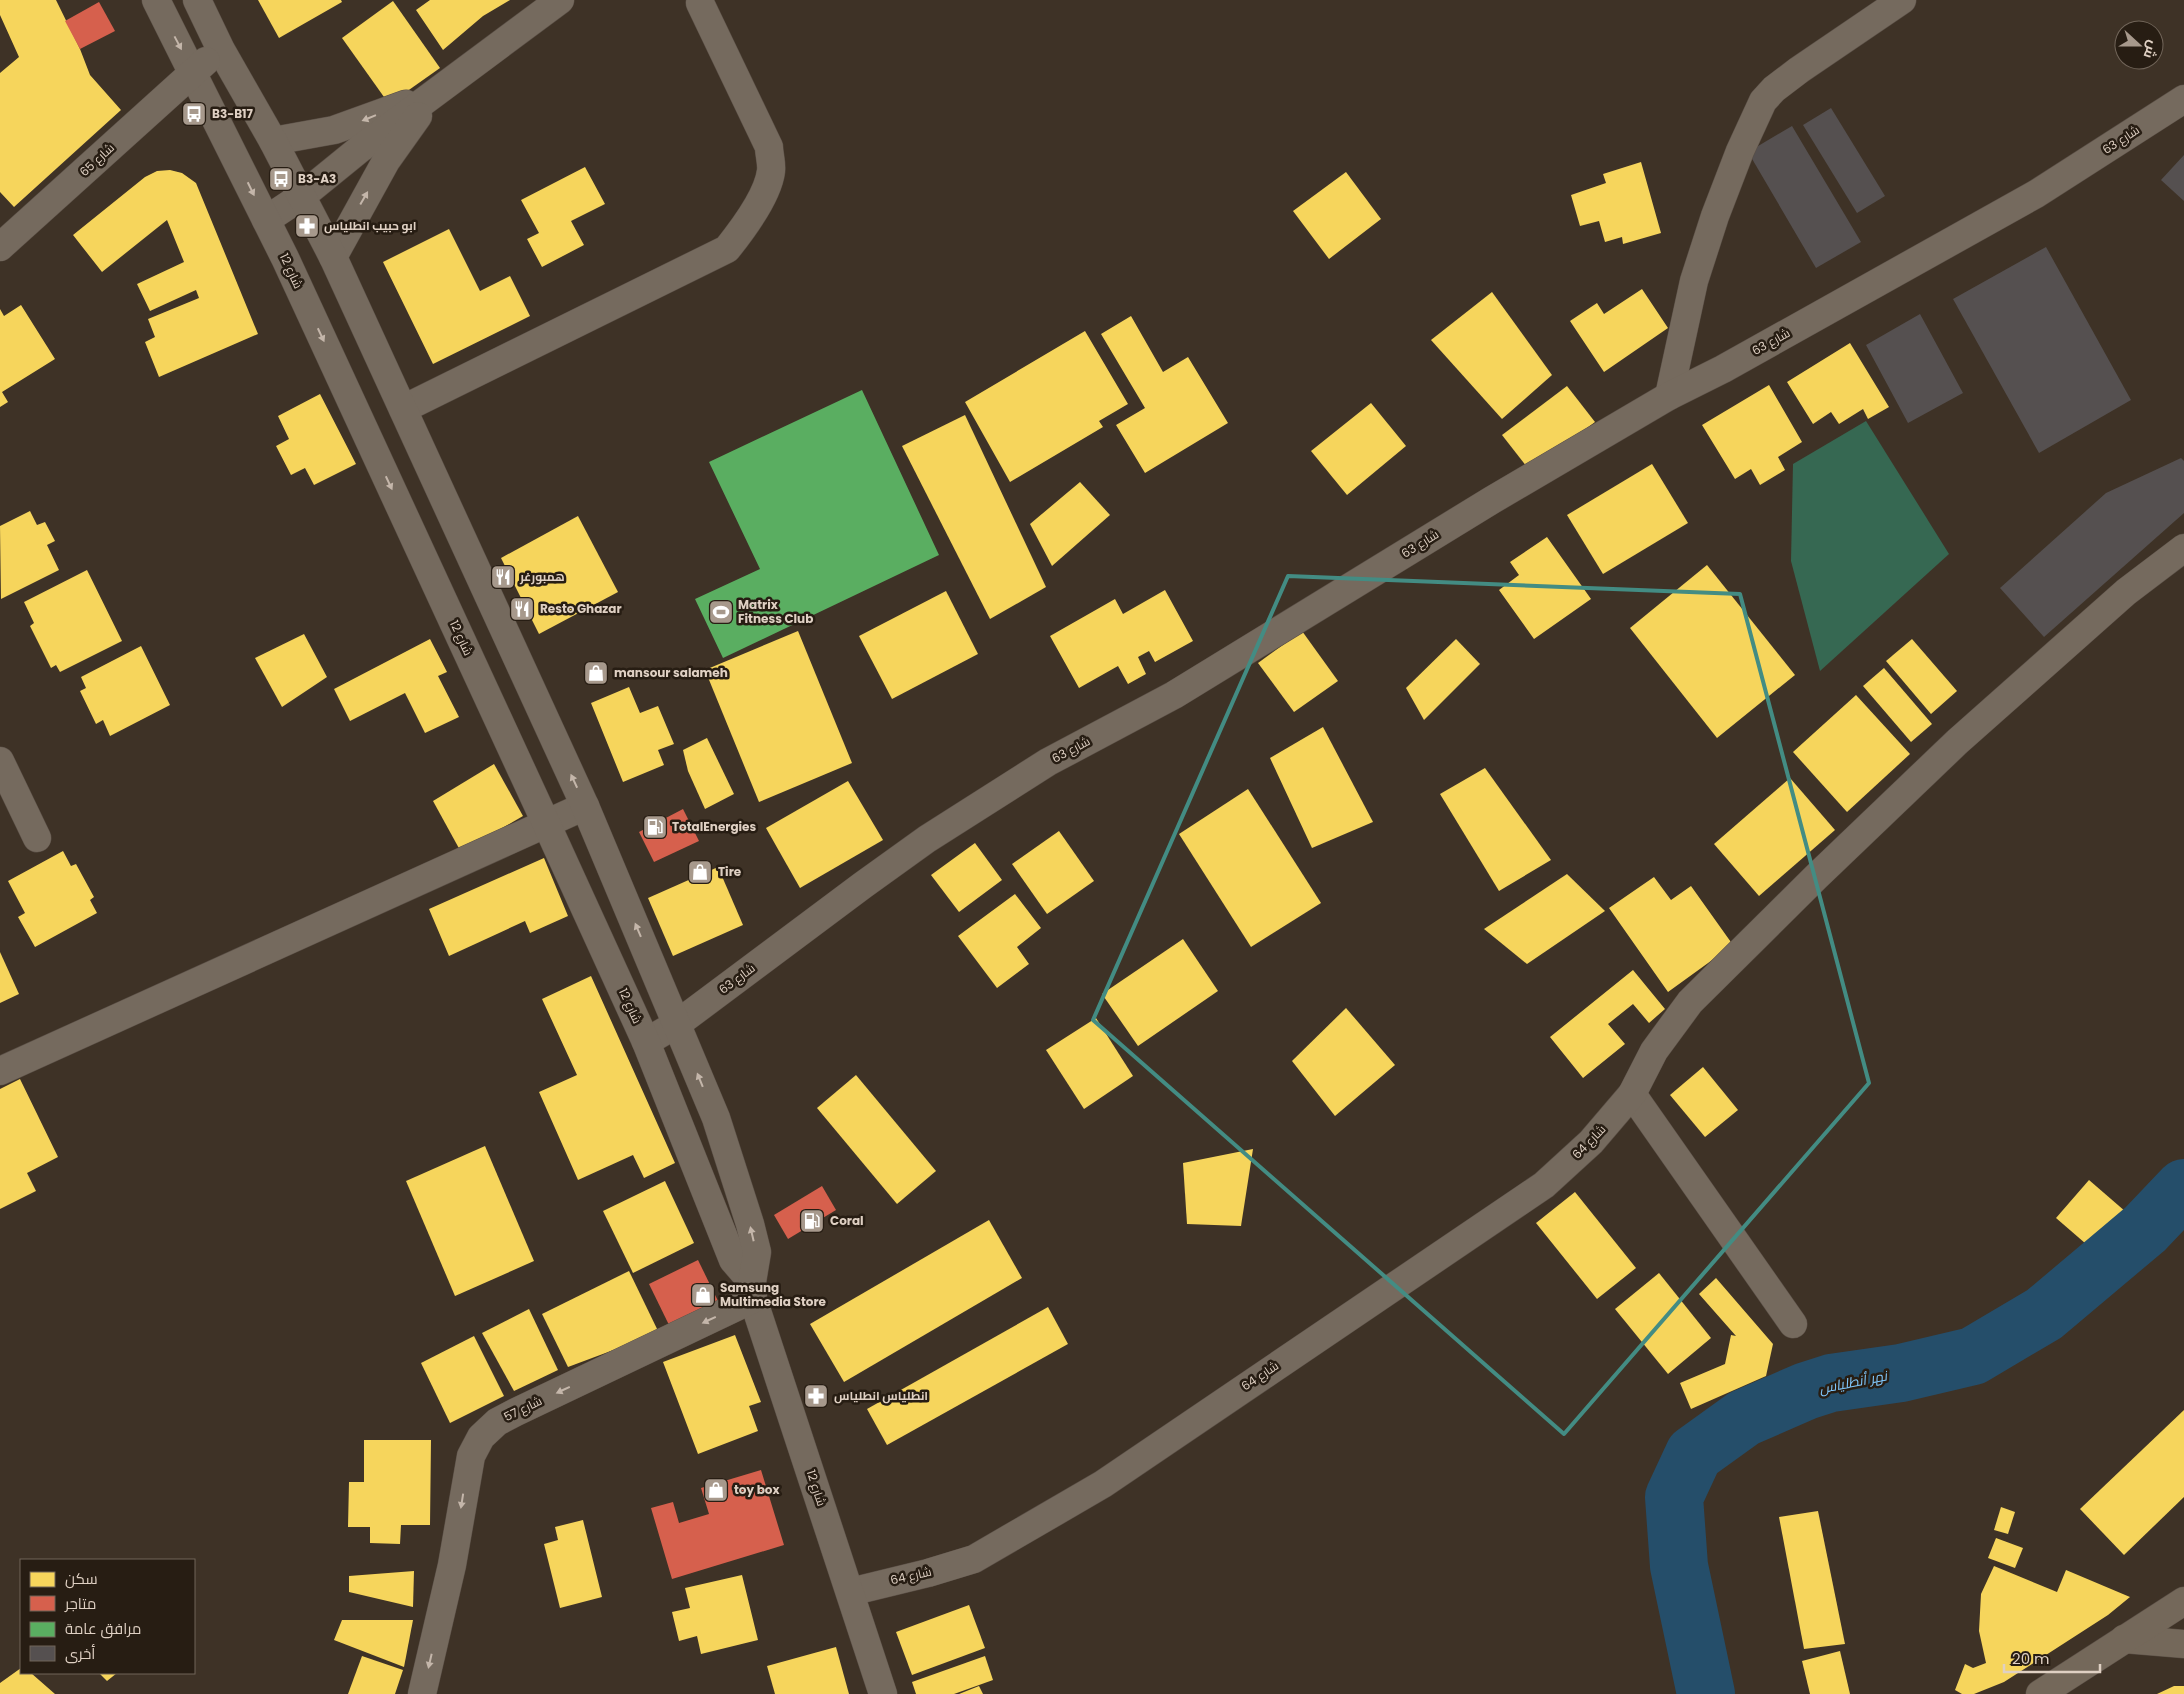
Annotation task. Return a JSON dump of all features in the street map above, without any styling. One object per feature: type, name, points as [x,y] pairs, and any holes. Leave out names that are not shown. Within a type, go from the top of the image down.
[{"type":"highway","points":[[2040,1694],[2184,1601]]},
{"type":"highway","points":[[2124,1639],[2184,1644]]},
{"type":"street","name":"شارع 12","points":[[156,0],[266,220],[546,823],[646,1042],[733,1260],[753,1291],[883,1694]]},
{"type":"street","name":"شارع 12","points":[[197,0],[221,50],[273,141],[333,257],[585,806],[716,1118],[750,1224],[756,1252],[753,1291]]},
{"type":"street","points":[[266,220],[302,196],[361,148],[560,0]]},
{"type":"street","points":[[1669,396],[1694,282],[1712,226],[1740,150],[1764,101],[1774,89],[1799,70],[1902,0]]},
{"type":"street","points":[[403,409],[727,249],[748,223],[759,203],[771,171],[769,147],[700,3]]},
{"type":"street","name":"شارع 65","points":[[0,247],[193,71],[221,50]]},
{"type":"street","points":[[273,141],[334,130],[432,97]]},
{"type":"street","points":[[333,257],[362,200],[386,161],[432,97]]},
{"type":"street","name":"شارع 63","points":[[646,1042],[678,1024],[871,879],[1048,762],[1174,695],[1492,500],[1669,396],[1723,369],[2036,194],[2184,99]]},
{"type":"street","name":"شارع 64","points":[[850,1592],[928,1573],[974,1559],[1103,1484],[1544,1185],[1591,1142],[1632,1094],[1654,1051],[1690,1002],[1816,877],[1957,742],[2126,592],[2184,548]]},
{"type":"street","points":[[0,761],[37,838]]},
{"type":"street","points":[[0,1071],[585,806]]},
{"type":"street","points":[[1632,1094],[1793,1324]]},
{"type":"street","name":"شارع 57","points":[[422,1694],[452,1564],[470,1456],[481,1437],[497,1422],[753,1291]]},
{"type":"highlighted area","points":[[1288,576],[1740,594],[1869,1083],[1564,1434],[1093,1020]]},
{"type":"green space","points":[[1866,421],[1949,554],[1820,671],[1791,561],[1793,464]]},
{"type":"building: سكن","points":[[0,0],[56,0],[80,49],[90,75],[121,110],[14,207],[0,192],[0,73],[19,57],[0,15]]},
{"type":"building: سكن","points":[[258,0],[341,0],[342,2],[279,38]]},
{"type":"building: سكن","points":[[430,0],[510,0],[483,16],[443,50],[416,10]]},
{"type":"building: سكن","points":[[393,1],[440,68],[389,104],[342,38]]},
{"type":"building: سكن","points":[[1641,162],[1661,233],[1623,244],[1622,237],[1605,242],[1599,221],[1580,226],[1571,195],[1606,183],[1603,174]]},
{"type":"building: سكن","points":[[585,167],[605,204],[571,221],[584,245],[542,267],[527,239],[539,233],[521,200]]},
{"type":"building: سكن","points":[[170,170],[182,173],[196,183],[258,334],[159,377],[145,342],[155,337],[148,319],[199,298],[196,290],[150,311],[137,284],[184,262],[167,220],[102,272],[73,235],[145,177],[157,171]]},
{"type":"building: سكن","points":[[1346,172],[1381,219],[1329,259],[1293,211]]},
{"type":"building: سكن","points":[[449,229],[480,291],[510,276],[530,316],[433,364],[383,262]]},
{"type":"building: سكن","points":[[1642,289],[1668,328],[1604,372],[1570,321],[1597,303],[1604,314]]},
{"type":"building: سكن","points":[[1492,292],[1552,375],[1502,419],[1431,340]]},
{"type":"building: سكن","points":[[21,305],[55,359],[2,392],[8,402],[0,407],[0,309],[4,316]]},
{"type":"building: سكن","points":[[1131,316],[1163,372],[1188,357],[1228,423],[1145,473],[1116,425],[1145,408],[1101,334]]},
{"type":"building: سكن","points":[[1085,331],[1128,404],[1099,421],[1103,427],[1010,482],[965,402]]},
{"type":"building: سكن","points":[[1850,343],[1889,407],[1868,419],[1863,409],[1839,424],[1831,412],[1813,424],[1787,382]]},
{"type":"building: سكن","points":[[1769,385],[1802,442],[1778,457],[1785,470],[1760,485],[1751,469],[1735,479],[1702,425]]},
{"type":"building: سكن","points":[[1567,386],[1595,422],[1530,471],[1502,435]]},
{"type":"building: سكن","points":[[320,394],[356,464],[314,485],[305,468],[291,475],[276,446],[289,439],[278,416]]},
{"type":"building: سكن","points":[[1371,403],[1406,446],[1347,495],[1311,451]]},
{"type":"building: سكن","points":[[965,415],[1046,587],[990,619],[902,446]]},
{"type":"building: سكن","points":[[1652,464],[1688,523],[1603,574],[1567,515]]},
{"type":"building: سكن","points":[[1080,482],[1110,515],[1052,566],[1030,524]]},
{"type":"building: سكن","points":[[30,511],[37,525],[45,522],[55,541],[47,545],[59,570],[1,599],[0,526]]},
{"type":"building: سكن","points":[[578,516],[618,592],[539,634],[501,558]]},
{"type":"building: سكن","points":[[1547,537],[1591,599],[1534,639],[1499,590],[1519,575],[1510,562]]},
{"type":"building: سكن","points":[[1707,565],[1795,675],[1717,738],[1630,628]]},
{"type":"building: سكن","points":[[87,570],[122,641],[60,672],[56,665],[51,668],[30,626],[34,623],[24,602]]},
{"type":"building: سكن","points":[[1165,590],[1193,641],[1155,662],[1149,651],[1138,657],[1146,674],[1128,684],[1118,666],[1079,688],[1050,636],[1115,599],[1123,614]]},
{"type":"building: سكن","points":[[946,591],[978,654],[892,699],[859,636]]},
{"type":"building: سكن","points":[[798,631],[852,763],[759,802],[705,670]]},
{"type":"building: سكن","points":[[1302,631],[1338,681],[1294,712],[1258,663]]},
{"type":"building: سكن","points":[[304,634],[327,677],[282,707],[255,658]]},
{"type":"building: سكن","points":[[430,639],[447,672],[438,676],[459,717],[425,733],[405,693],[350,721],[334,689]]},
{"type":"building: سكن","points":[[1456,639],[1480,664],[1424,720],[1406,688]]},
{"type":"building: سكن","points":[[1912,639],[1957,691],[1931,714],[1886,661]]},
{"type":"building: سكن","points":[[141,646],[170,705],[110,736],[103,720],[96,724],[80,691],[86,688],[81,677]]},
{"type":"building: سكن","points":[[1884,668],[1932,724],[1911,742],[1863,686]]},
{"type":"building: سكن","points":[[629,687],[640,713],[658,706],[674,744],[658,750],[664,765],[623,782],[591,703]]},
{"type":"building: سكن","points":[[1856,695],[1910,754],[1847,812],[1793,752]]},
{"type":"building: سكن","points":[[1323,727],[1373,822],[1312,848],[1270,758]]},
{"type":"building: سكن","points":[[707,738],[734,794],[705,809],[688,771],[683,750]]},
{"type":"building: سكن","points":[[494,764],[523,816],[461,852],[433,801]]},
{"type":"building: سكن","points":[[1485,768],[1551,860],[1499,891],[1440,794]]},
{"type":"building: سكن","points":[[1790,778],[1835,830],[1759,896],[1714,844]]},
{"type":"building: سكن","points":[[848,781],[883,840],[800,888],[766,828]]},
{"type":"building: سكن","points":[[1248,789],[1321,903],[1251,947],[1179,834]]},
{"type":"building: سكن","points":[[1059,831],[1094,881],[1047,914],[1012,864]]},
{"type":"building: سكن","points":[[975,843],[1002,880],[959,912],[931,875]]},
{"type":"building: سكن","points":[[63,851],[71,866],[76,864],[94,897],[90,900],[97,913],[35,947],[18,917],[25,913],[8,881]]},
{"type":"building: سكن","points":[[544,858],[568,916],[530,933],[525,921],[449,956],[429,909]]},
{"type":"building: سكن","points":[[718,867],[743,925],[673,956],[648,898]]},
{"type":"building: سكن","points":[[1567,874],[1605,911],[1527,964],[1484,929]]},
{"type":"building: سكن","points":[[1654,877],[1671,900],[1691,886],[1733,945],[1668,992],[1609,908]]},
{"type":"building: سكن","points":[[1015,894],[1041,928],[1017,947],[1029,964],[997,988],[958,936]]},
{"type":"building: سكن","points":[[1183,939],[1218,991],[1138,1046],[1102,994]]},
{"type":"building: سكن","points":[[0,952],[19,994],[0,1003]]},
{"type":"building: سكن","points":[[1633,970],[1665,1009],[1649,1023],[1633,1004],[1608,1024],[1625,1044],[1583,1078],[1550,1037]]},
{"type":"building: سكن","points":[[591,976],[675,1163],[644,1178],[633,1155],[578,1180],[539,1092],[577,1075],[542,999]]},
{"type":"building: سكن","points":[[1346,1008],[1395,1065],[1335,1116],[1292,1061]]},
{"type":"building: سكن","points":[[1096,1018],[1133,1076],[1084,1109],[1046,1050]]},
{"type":"building: سكن","points":[[1703,1067],[1738,1110],[1705,1137],[1670,1095]]},
{"type":"building: سكن","points":[[856,1075],[936,1171],[897,1204],[817,1108]]},
{"type":"building: سكن","points":[[20,1079],[58,1157],[27,1173],[36,1191],[0,1209],[0,1089]]},
{"type":"building: سكن","points":[[485,1146],[534,1261],[455,1296],[406,1181]]},
{"type":"building: سكن","points":[[1253,1149],[1241,1226],[1187,1224],[1183,1163]]},
{"type":"building: سكن","points":[[2089,1180],[2126,1212],[2093,1250],[2056,1218]]},
{"type":"building: سكن","points":[[665,1181],[694,1243],[633,1273],[603,1211]]},
{"type":"building: سكن","points":[[1575,1192],[1636,1268],[1597,1299],[1536,1223]]},
{"type":"building: سكن","points":[[989,1220],[1022,1278],[844,1382],[810,1324]]},
{"type":"building: سكن","points":[[629,1271],[659,1333],[568,1367],[542,1314]]},
{"type":"building: سكن","points":[[1659,1273],[1711,1338],[1668,1374],[1615,1309]]},
{"type":"building: سكن","points":[[1716,1278],[1773,1344],[1766,1376],[1691,1409],[1680,1383],[1725,1364],[1731,1335],[1736,1336],[1699,1294]]},
{"type":"building: سكن","points":[[1048,1307],[1068,1344],[887,1445],[867,1409]]},
{"type":"building: سكن","points":[[529,1309],[558,1370],[514,1391],[482,1333]]},
{"type":"building: سكن","points":[[735,1335],[761,1402],[749,1406],[758,1431],[698,1454],[663,1362]]},
{"type":"building: سكن","points":[[474,1336],[504,1396],[450,1423],[421,1363]]},
{"type":"building: سكن","points":[[2184,1410],[2184,1497],[2124,1555],[2080,1509]]},
{"type":"building: سكن","points":[[364,1440],[431,1440],[430,1525],[401,1525],[400,1544],[370,1543],[370,1527],[348,1527],[349,1482],[364,1482]]},
{"type":"building: سكن","points":[[2001,1507],[2015,1512],[2008,1534],[1994,1530]]},
{"type":"building: سكن","points":[[1818,1511],[1845,1644],[1804,1649],[1779,1517]]},
{"type":"building: سكن","points":[[583,1520],[602,1597],[560,1608],[544,1544],[558,1540],[555,1527]]},
{"type":"building: سكن","points":[[1996,1538],[2023,1548],[2015,1568],[1988,1558]]},
{"type":"building: سكن","points":[[1994,1566],[2057,1592],[2066,1570],[2130,1597],[2108,1615],[2004,1682],[1974,1694],[1962,1694],[1955,1690],[1965,1664],[1973,1668],[1986,1663],[1979,1631],[1981,1594]]},
{"type":"building: سكن","points":[[414,1571],[413,1607],[349,1592],[349,1576]]},
{"type":"building: سكن","points":[[742,1575],[758,1640],[701,1654],[697,1636],[679,1641],[672,1612],[690,1608],[685,1588]]},
{"type":"building: سكن","points":[[969,1605],[985,1648],[912,1675],[896,1632]]},
{"type":"building: سكن","points":[[342,1620],[413,1620],[404,1667],[334,1640]]},
{"type":"building: سكن","points":[[836,1647],[849,1694],[775,1694],[767,1666]]},
{"type":"building: سكن","points":[[1840,1651],[1850,1694],[1810,1694],[1802,1661]]},
{"type":"building: سكن","points":[[362,1656],[403,1670],[395,1694],[348,1694]]},
{"type":"building: سكن","points":[[985,1656],[993,1680],[954,1694],[916,1694],[912,1682]]},
{"type":"building: سكن","points":[[20,1669],[20,1674],[32,1674],[55,1694],[0,1694],[0,1683]]},
{"type":"building: سكن","points":[[100,1674],[116,1674],[107,1681]]},
{"type":"building: سكن","points":[[979,1686],[983,1694],[959,1694]]},
{"type":"building: سكن","points":[[2174,1686],[2184,1686],[2184,1694],[2157,1694]]},
{"type":"building: متاجر","points":[[99,2],[115,31],[80,49],[65,21]]},
{"type":"building: متاجر","points":[[683,809],[699,841],[654,862],[639,832]]},
{"type":"building: متاجر","points":[[822,1186],[836,1210],[788,1239],[774,1215]]},
{"type":"building: متاجر","points":[[698,1260],[719,1303],[670,1327],[649,1284]]},
{"type":"building: متاجر","points":[[761,1470],[784,1545],[672,1579],[651,1508],[673,1502],[679,1523],[709,1514],[701,1488]]},
{"type":"building: مرافق عامة","points":[[862,390],[939,555],[723,658],[695,599],[760,569],[709,462]]},
{"type":"building: أخرى","points":[[1831,108],[1885,196],[1857,213],[1803,125]]},
{"type":"building: أخرى","points":[[1792,126],[1861,242],[1816,268],[1748,152]]},
{"type":"building: أخرى","points":[[2184,155],[2184,201],[2161,180]]},
{"type":"building: أخرى","points":[[2046,247],[2131,400],[2039,453],[1953,299]]},
{"type":"building: أخرى","points":[[1920,314],[1963,393],[1908,423],[1866,345]]},
{"type":"building: أخرى","points":[[2181,458],[2184,461],[2184,513],[2044,637],[2000,588],[2106,493]]},
{"type":"waterway","name":"نهر أنطلياس","points":[[1706,1694],[1679,1566],[1674,1497],[1694,1454],[1744,1418],[1806,1391],[1831,1383],[1901,1373],[1973,1356],[2044,1314],[2145,1229],[2184,1188]]},
{"type":"place","name":"B3-B17","points":[[194,114]]},
{"type":"place","name":"B3-A3","points":[[281,179]]},
{"type":"place","name":"ابو حبيب انطلياس","points":[[307,226]]},
{"type":"place","name":"همبورغر","points":[[503,577]]},
{"type":"place","name":"Resto Ghazar","points":[[522,609]]},
{"type":"place","name":"Matrix Fitness Club","points":[[721,612]]},
{"type":"place","name":"mansour salameh","points":[[596,673]]},
{"type":"place","name":"TotalEnergies","points":[[655,827]]},
{"type":"place","name":"Tire","points":[[700,872]]},
{"type":"place","name":"Coral","points":[[812,1221]]},
{"type":"place","name":"Samsung Multimedia Store","points":[[703,1295]]},
{"type":"place","name":"انطلياس انطلياس","points":[[816,1396]]},
{"type":"place","name":"toy box","points":[[716,1490]]}]
